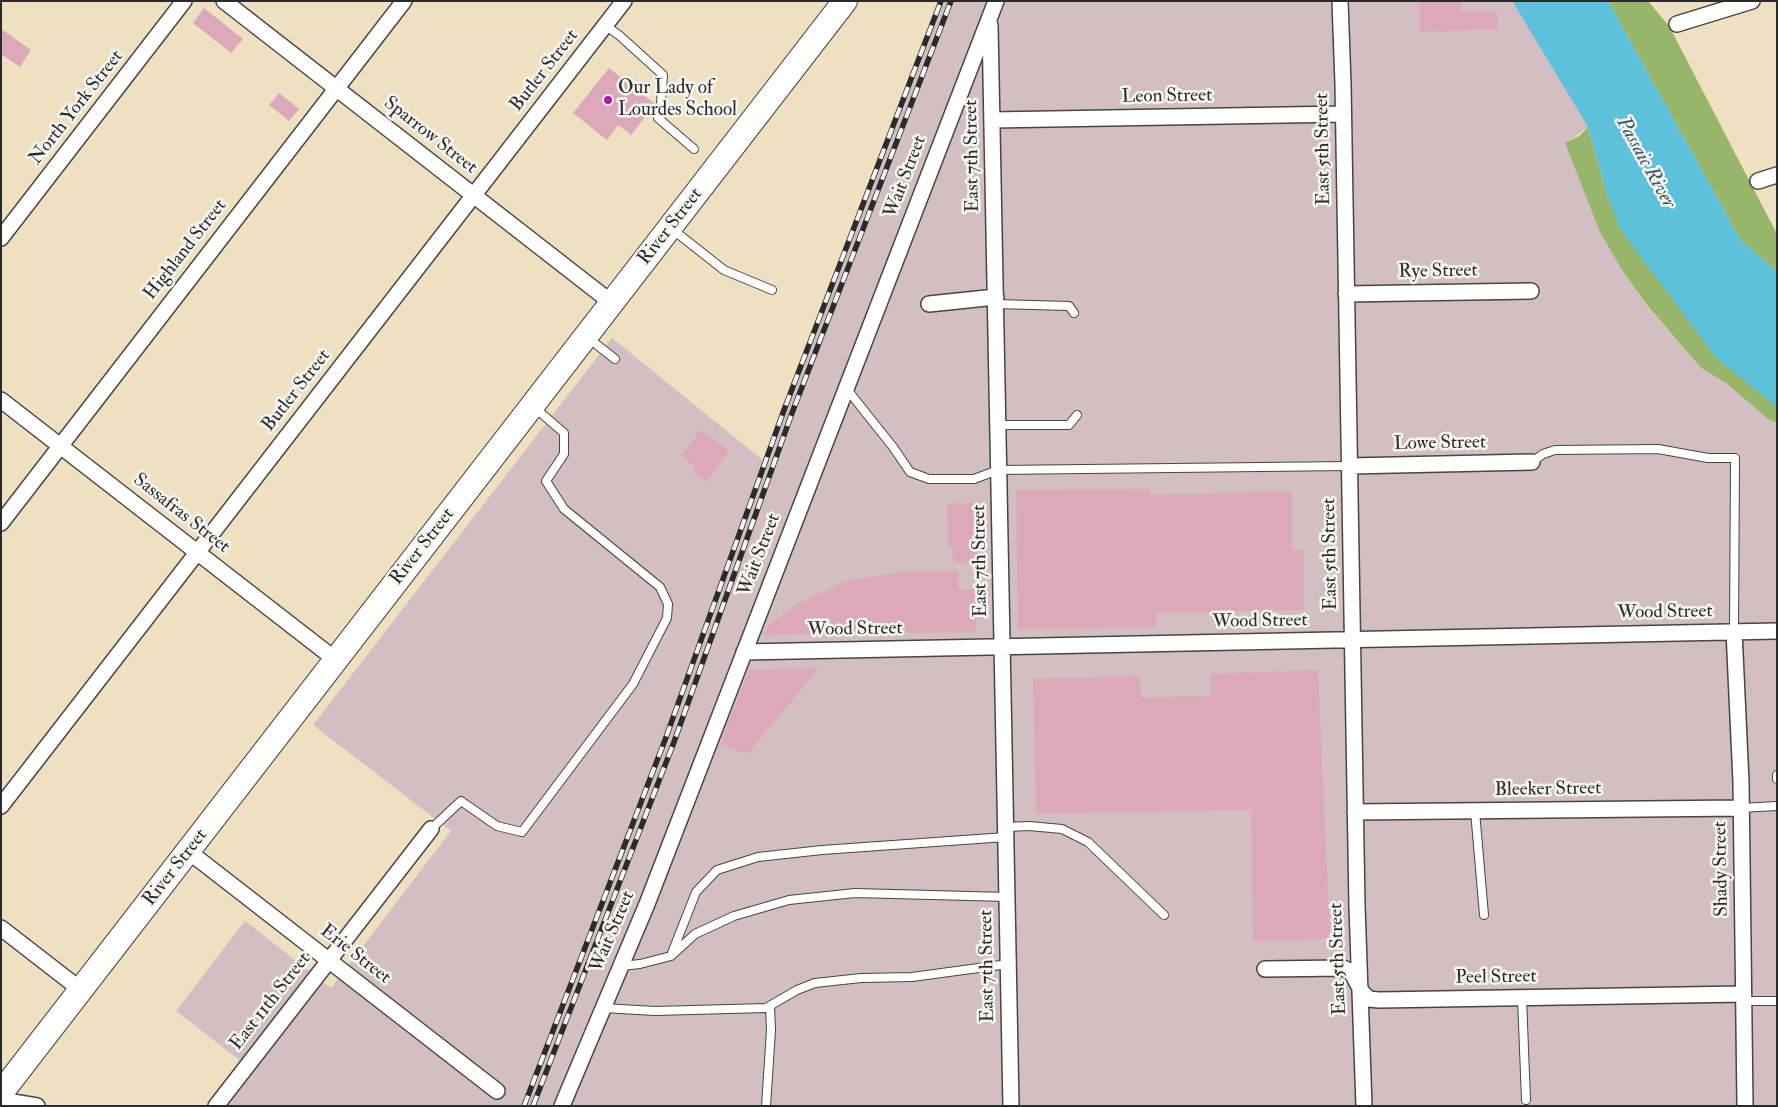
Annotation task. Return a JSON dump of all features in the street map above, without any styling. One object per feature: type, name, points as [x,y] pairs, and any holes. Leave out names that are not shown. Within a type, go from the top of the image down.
[{"type":"main road","name":"River Street","points":[[1,1093],[845,1]]},
{"type":"street","name":"North York Street","points":[[1,238],[184,1]]},
{"type":"street","name":"Sparrow Street","points":[[224,1],[612,303]]},
{"type":"street","name":"Highland Street","points":[[1,523],[404,1]]},
{"type":"street","name":"Butler Street","points":[[1,806],[624,1]]},
{"type":"street","points":[[990,16],[996,1]]},
{"type":"street","name":"East 5th Street","points":[[1340,1],[1355,812],[1364,1106]]},
{"type":"street","points":[[1677,24],[1752,1]]},
{"type":"street","name":"East 7th Street","points":[[990,16],[1011,1106]]},
{"type":"street","name":"Wait Street","points":[[562,1106],[647,904],[990,16]]},
{"type":"street","name":"Leon Street","points":[[992,120],[1343,114]]},
{"type":"street","points":[[1758,181],[1777,175]]},
{"type":"street","name":"Rye Street","points":[[1346,294],[1531,291]]},
{"type":"street","points":[[929,304],[996,300]]},
{"type":"street","name":"Sassafras Street","points":[[1,400],[336,660]]},
{"type":"street","name":"Lowe Street","points":[[1349,466],[1532,462]]},
{"type":"street","name":"Shady Street","points":[[1734,631],[1741,808],[1745,1106]]},
{"type":"street","name":"Wood Street","points":[[744,652],[1777,631]]},
{"type":"street","name":"Bleeker Street","points":[[1355,812],[1741,808]]},
{"type":"street","name":"East 11th Street","points":[[216,1106],[431,829]]},
{"type":"street","name":"Erie Street","points":[[188,851],[497,1091]]},
{"type":"street","points":[[1,928],[81,990]]},
{"type":"street","name":"Peel Street","points":[[1265,969],[1343,968],[1353,975],[1368,999],[1379,1000],[1744,998]]},
{"type":"street","points":[[1,1100],[37,1106]]},
{"type":"lane","points":[[605,25],[663,75],[662,103],[658,118],[694,149]]},
{"type":"lane","points":[[670,228],[724,270],[772,290]]},
{"type":"lane","points":[[996,300],[1070,306],[1074,313]]},
{"type":"lane","points":[[586,337],[615,359]]},
{"type":"lane","points":[[846,388],[893,447],[910,472],[929,479],[974,479],[998,470],[1349,466]]},
{"type":"lane","points":[[431,829],[461,801],[497,826],[522,832],[633,684],[667,618],[668,604],[660,588],[564,509],[550,488],[546,481],[564,454],[564,432],[532,406]]},
{"type":"lane","points":[[998,425],[1069,425],[1077,415]]},
{"type":"lane","points":[[1532,462],[1543,454],[1555,450],[1658,449],[1708,458],[1735,458],[1734,631]]},
{"type":"lane","points":[[1741,808],[1777,806]]},
{"type":"lane","points":[[1475,811],[1484,915]]},
{"type":"lane","points":[[671,956],[696,892],[717,870],[758,857],[1006,832],[1029,826],[1062,829],[1088,842],[1164,915]]},
{"type":"lane","points":[[621,966],[640,964],[671,956],[695,934],[703,930],[734,916],[789,900],[855,892],[1007,897]]},
{"type":"lane","points":[[603,1008],[631,1011],[766,1008],[797,990],[815,983],[861,978],[912,977],[1008,964]]},
{"type":"lane","points":[[1522,998],[1526,1100]]},
{"type":"lane","points":[[1744,998],[1777,1001]]},
{"type":"lane","points":[[766,1106],[771,1030],[770,1006]]},
{"type":"shaded area","points":[[941,1],[1512,1],[1588,127],[1565,144],[1622,270],[1646,305],[1701,368],[1726,383],[1768,419],[1777,423],[1777,1106],[216,1106],[247,1066],[176,1011],[245,921],[331,988],[451,831],[313,725],[612,338],[765,462]]},
{"type":"green space","points":[[1608,1],[1648,1],[1669,26],[1777,234],[1777,272],[1740,239]]},
{"type":"green space","points":[[1588,127],[1607,195],[1777,407],[1777,423],[1768,419],[1726,383],[1701,368],[1646,304],[1622,270],[1600,232],[1565,143],[1579,136]]},
{"type":"water","name":"Passaic River","points":[[1512,1],[1608,1],[1740,239],[1777,272],[1777,407],[1716,358],[1620,229],[1607,195],[1588,127]]},
{"type":"building","points":[[1419,1],[1461,1],[1461,12],[1497,11],[1498,29],[1420,32]]},
{"type":"building","points":[[204,8],[243,39],[231,53],[193,23]]},
{"type":"building","points":[[1,29],[31,50],[20,67],[1,54]]},
{"type":"building","points":[[609,68],[655,104],[631,135],[618,125],[607,140],[573,113]]},
{"type":"building","points":[[279,93],[299,109],[289,121],[269,105]]},
{"type":"building","points":[[701,430],[729,451],[706,482],[692,471],[695,466],[681,455]]},
{"type":"building","points":[[1150,489],[1151,495],[1292,491],[1292,550],[1304,550],[1304,610],[1155,613],[1157,627],[1018,629],[1016,490]]},
{"type":"building","points":[[976,503],[978,563],[953,563],[952,547],[948,547],[947,504]]},
{"type":"building","points":[[958,571],[959,590],[975,589],[976,632],[764,635],[770,624],[796,605],[846,581],[900,572]]},
{"type":"building","points":[[819,668],[747,754],[720,744],[749,670]]},
{"type":"building","points":[[1318,670],[1330,939],[1253,941],[1251,810],[1036,814],[1033,679],[1140,676],[1141,698],[1211,696],[1210,674]]},
{"type":"railway","points":[[524,1106],[665,740],[784,410],[941,1]]},
{"type":"railway","points":[[533,1106],[674,742],[792,413],[951,1]]},
{"type":"place","name":"Our Lady of Lourdes School","points":[[608,100]]}]
